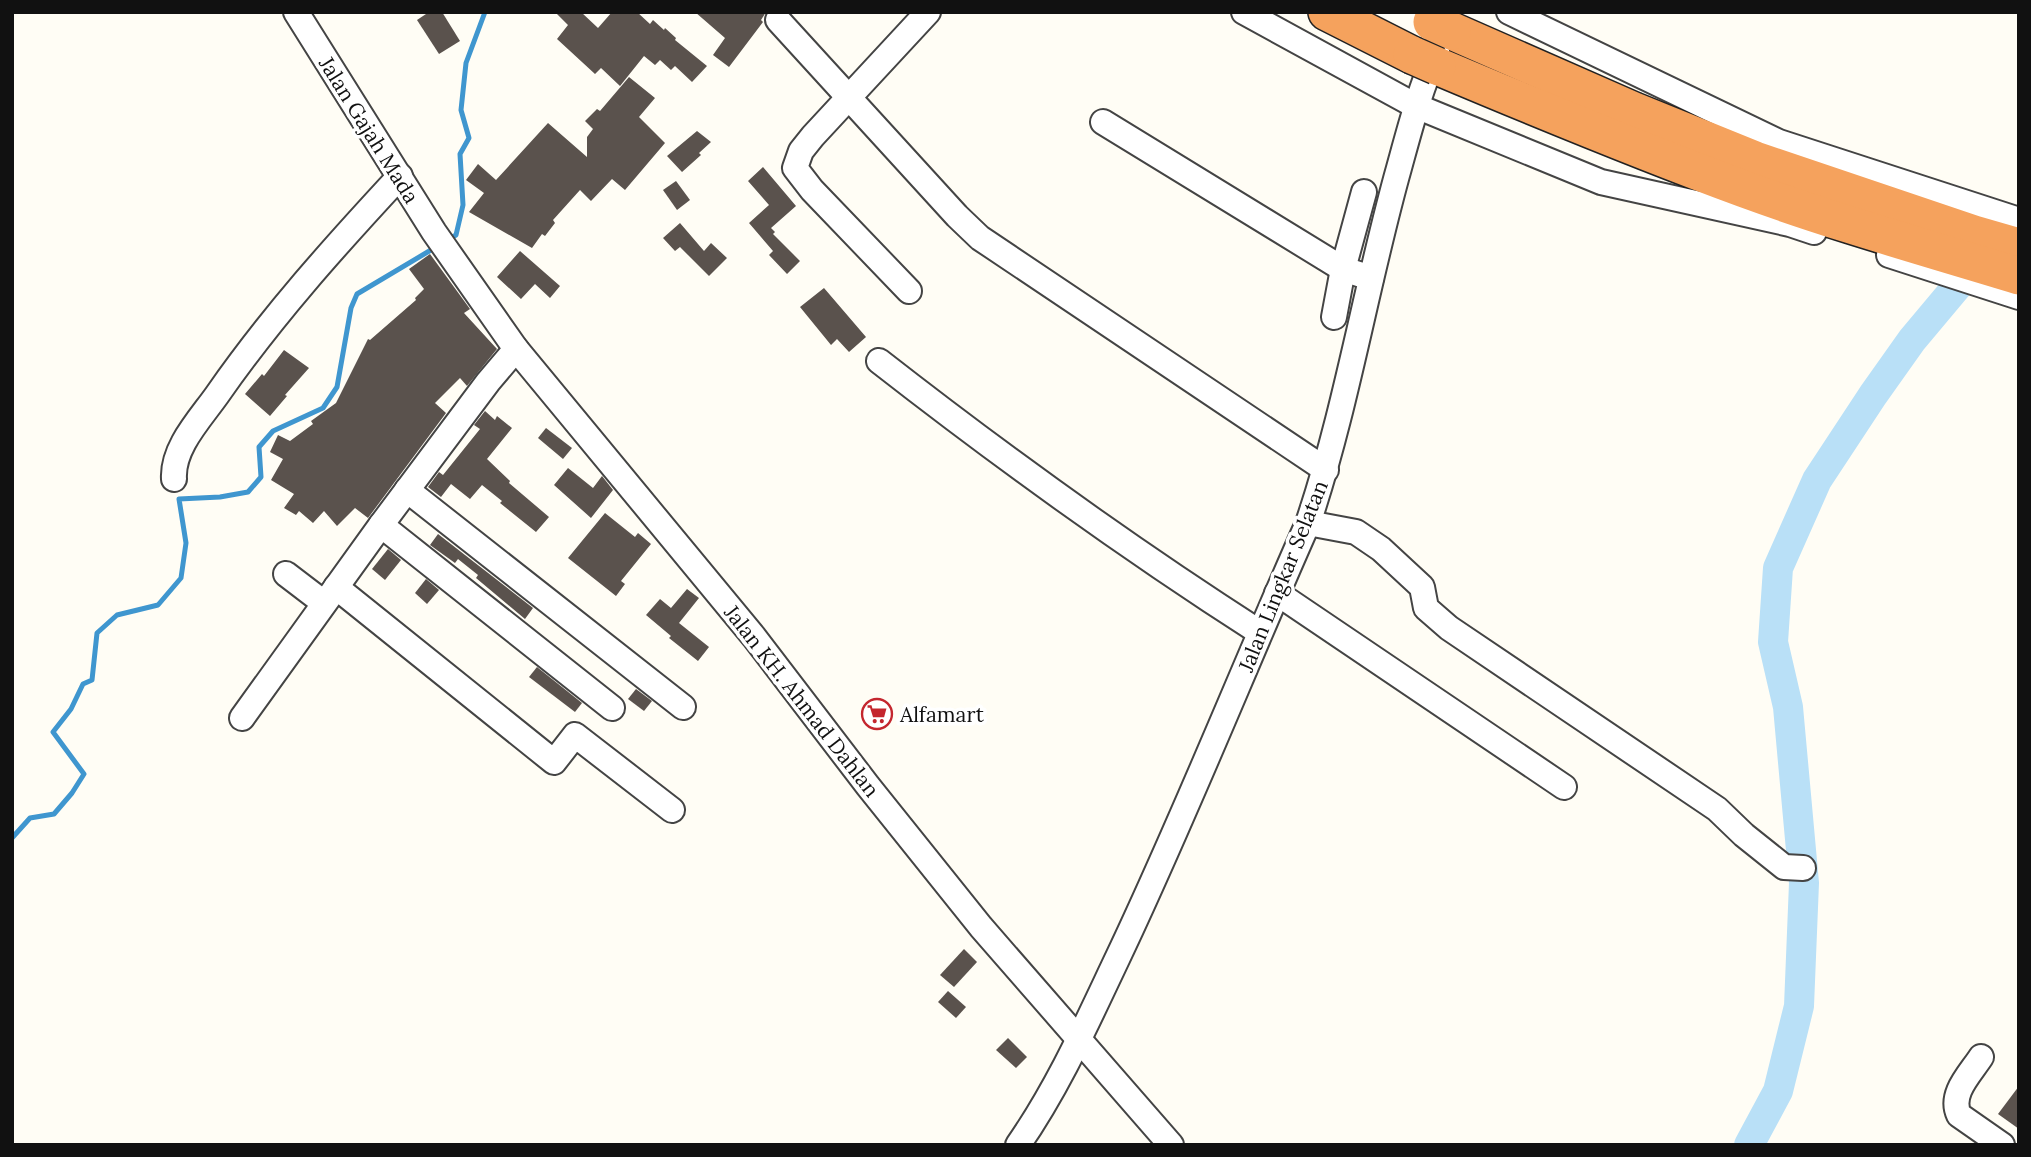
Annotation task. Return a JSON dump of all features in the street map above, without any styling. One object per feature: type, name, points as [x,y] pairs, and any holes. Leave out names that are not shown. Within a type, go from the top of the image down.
[{"type":"highway","points":[[1327,12],[1425,61],[1745,190],[1843,223],[1995,256]]},
{"type":"highway","points":[[1438,19],[1634,111],[1995,256]]},
{"type":"street","points":[[909,291],[812,190],[795,168],[801,152],[928,12]]},
{"type":"street","points":[[1244,12],[1416,106],[1601,182],[1790,224],[1995,256]]},
{"type":"street","points":[[1508,12],[1779,142],[1995,256]]},
{"type":"street","name":"Jalan Gajah Mada","points":[[298,16],[439,240]]},
{"type":"street","name":"Jalan Lingkar Selatan","points":[[1018,1145],[1082,1043],[1173,840],[1259,632],[1308,523],[1326,470],[1371,278],[1416,106],[1431,63],[1438,19]]},
{"type":"street","points":[[778,20],[980,238],[1326,470]]},
{"type":"street","points":[[1103,122],[1343,269],[1371,278]]},
{"type":"street","points":[[174,479],[173,467],[177,454],[255,341],[319,263],[400,176]]},
{"type":"street","points":[[1334,317],[1343,269],[1364,192]]},
{"type":"street","name":"Jalan KH. Ahmad Dahlan","points":[[439,240],[516,349],[754,637],[981,927],[1171,1145]]},
{"type":"street","points":[[242,718],[381,525],[488,382],[516,349]]},
{"type":"street","points":[[879,362],[948,415],[1177,579],[1259,632]]},
{"type":"street","points":[[407,490],[683,707]]},
{"type":"street","points":[[1308,523],[1356,532],[1373,543],[1422,587],[1426,608],[1449,628],[1717,809],[1784,867],[1803,868]]},
{"type":"street","points":[[381,525],[612,708]]},
{"type":"street","points":[[286,574],[330,595],[554,762],[575,735],[672,810]]},
{"type":"street","points":[[1277,593],[1564,787]]},
{"type":"street","points":[[1981,1056],[1955,1099],[1956,1108],[1959,1115],[2002,1145]]},
{"type":"building","points":[[429,12],[442,12],[460,41],[439,54],[417,20]]},
{"type":"building","points":[[555,12],[581,12],[598,28],[612,12],[637,12],[650,24],[653,20],[664,30],[665,28],[675,40],[707,66],[692,82],[675,66],[671,70],[660,60],[655,65],[644,56],[620,86],[601,68],[595,74],[557,39],[568,25]]},
{"type":"building","points":[[695,12],[766,12],[761,20],[763,22],[729,67],[713,55],[725,38]]},
{"type":"building","points":[[629,77],[655,98],[639,117],[665,143],[625,190],[612,179],[591,201],[580,190],[553,220],[555,223],[545,236],[542,234],[532,248],[469,212],[484,193],[466,180],[478,164],[496,180],[548,123],[587,157],[587,137],[593,129],[585,121],[597,109],[600,111]]},
{"type":"building","points":[[697,131],[711,142],[682,172],[667,156]]},
{"type":"building","points":[[763,167],[796,206],[771,228],[775,232],[773,234],[800,261],[787,274],[769,255],[773,251],[749,223],[769,205],[748,181]]},
{"type":"building","points":[[676,181],[690,200],[677,210],[663,190]]},
{"type":"building","points":[[680,223],[704,251],[711,243],[727,258],[709,276],[680,247],[675,251],[663,238]]},
{"type":"building","points":[[520,251],[560,286],[550,298],[535,284],[521,299],[497,277]]},
{"type":"building","points":[[430,254],[470,309],[464,313],[497,349],[467,386],[460,378],[435,403],[446,413],[368,518],[355,508],[337,526],[324,511],[313,523],[299,511],[296,515],[284,508],[294,494],[271,480],[283,459],[270,452],[278,435],[290,441],[336,403],[368,339],[416,300],[424,289],[409,269]]},
{"type":"building","points":[[824,288],[866,337],[849,352],[837,339],[831,345],[800,307]]},
{"type":"building","points":[[284,350],[309,368],[270,416],[245,394],[262,374],[264,376]]},
{"type":"building","points":[[485,411],[495,420],[497,416],[512,428],[487,459],[509,483],[549,517],[536,532],[482,485],[470,499],[451,484],[441,497],[428,487],[439,472],[443,475],[480,429],[474,425]]},
{"type":"building","points":[[546,428],[572,448],[563,459],[538,438]]},
{"type":"building","points":[[568,468],[593,488],[602,476],[613,490],[591,518],[554,485]]},
{"type":"building","points":[[605,513],[635,537],[638,533],[651,544],[621,581],[625,584],[616,596],[568,558]]},
{"type":"building","points":[[438,534],[533,608],[525,619],[476,578],[478,575],[458,559],[455,563],[430,545]]},
{"type":"building","points":[[388,549],[401,560],[385,580],[372,569]]},
{"type":"building","points":[[426,579],[439,590],[427,604],[415,593]]},
{"type":"building","points":[[687,589],[699,598],[679,623],[709,647],[698,661],[646,615],[660,599],[671,608]]},
{"type":"building","points":[[537,667],[582,703],[575,712],[529,677]]},
{"type":"building","points":[[636,689],[652,701],[644,711],[628,699]]},
{"type":"building","points":[[964,949],[977,962],[954,987],[940,975]]},
{"type":"building","points":[[948,991],[966,1007],[956,1018],[938,1002]]},
{"type":"building","points":[[1008,1038],[1027,1057],[1016,1068],[996,1050]]},
{"type":"building","points":[[2019,1086],[2019,1129],[1998,1114]]},
{"type":"waterway","points":[[447,240],[456,235],[463,205],[460,154],[469,138],[461,110],[466,63],[485,12]]},
{"type":"waterway","points":[[12,838],[30,818],[54,814],[84,774],[53,732],[71,709],[83,684],[92,680],[97,633],[117,615],[158,605],[181,578],[186,543],[179,499],[220,497],[248,492],[261,477],[259,447],[273,431],[323,408],[337,387],[351,308],[357,294],[436,247]]},
{"type":"waterway","points":[[1749,1145],[1778,1091],[1799,1006],[1804,883],[1788,707],[1773,642],[1778,568],[1817,480],[1873,395],[1912,340],[1969,272],[1984,262]]},
{"type":"place","name":"Alfamart","points":[[877,714]]}]
